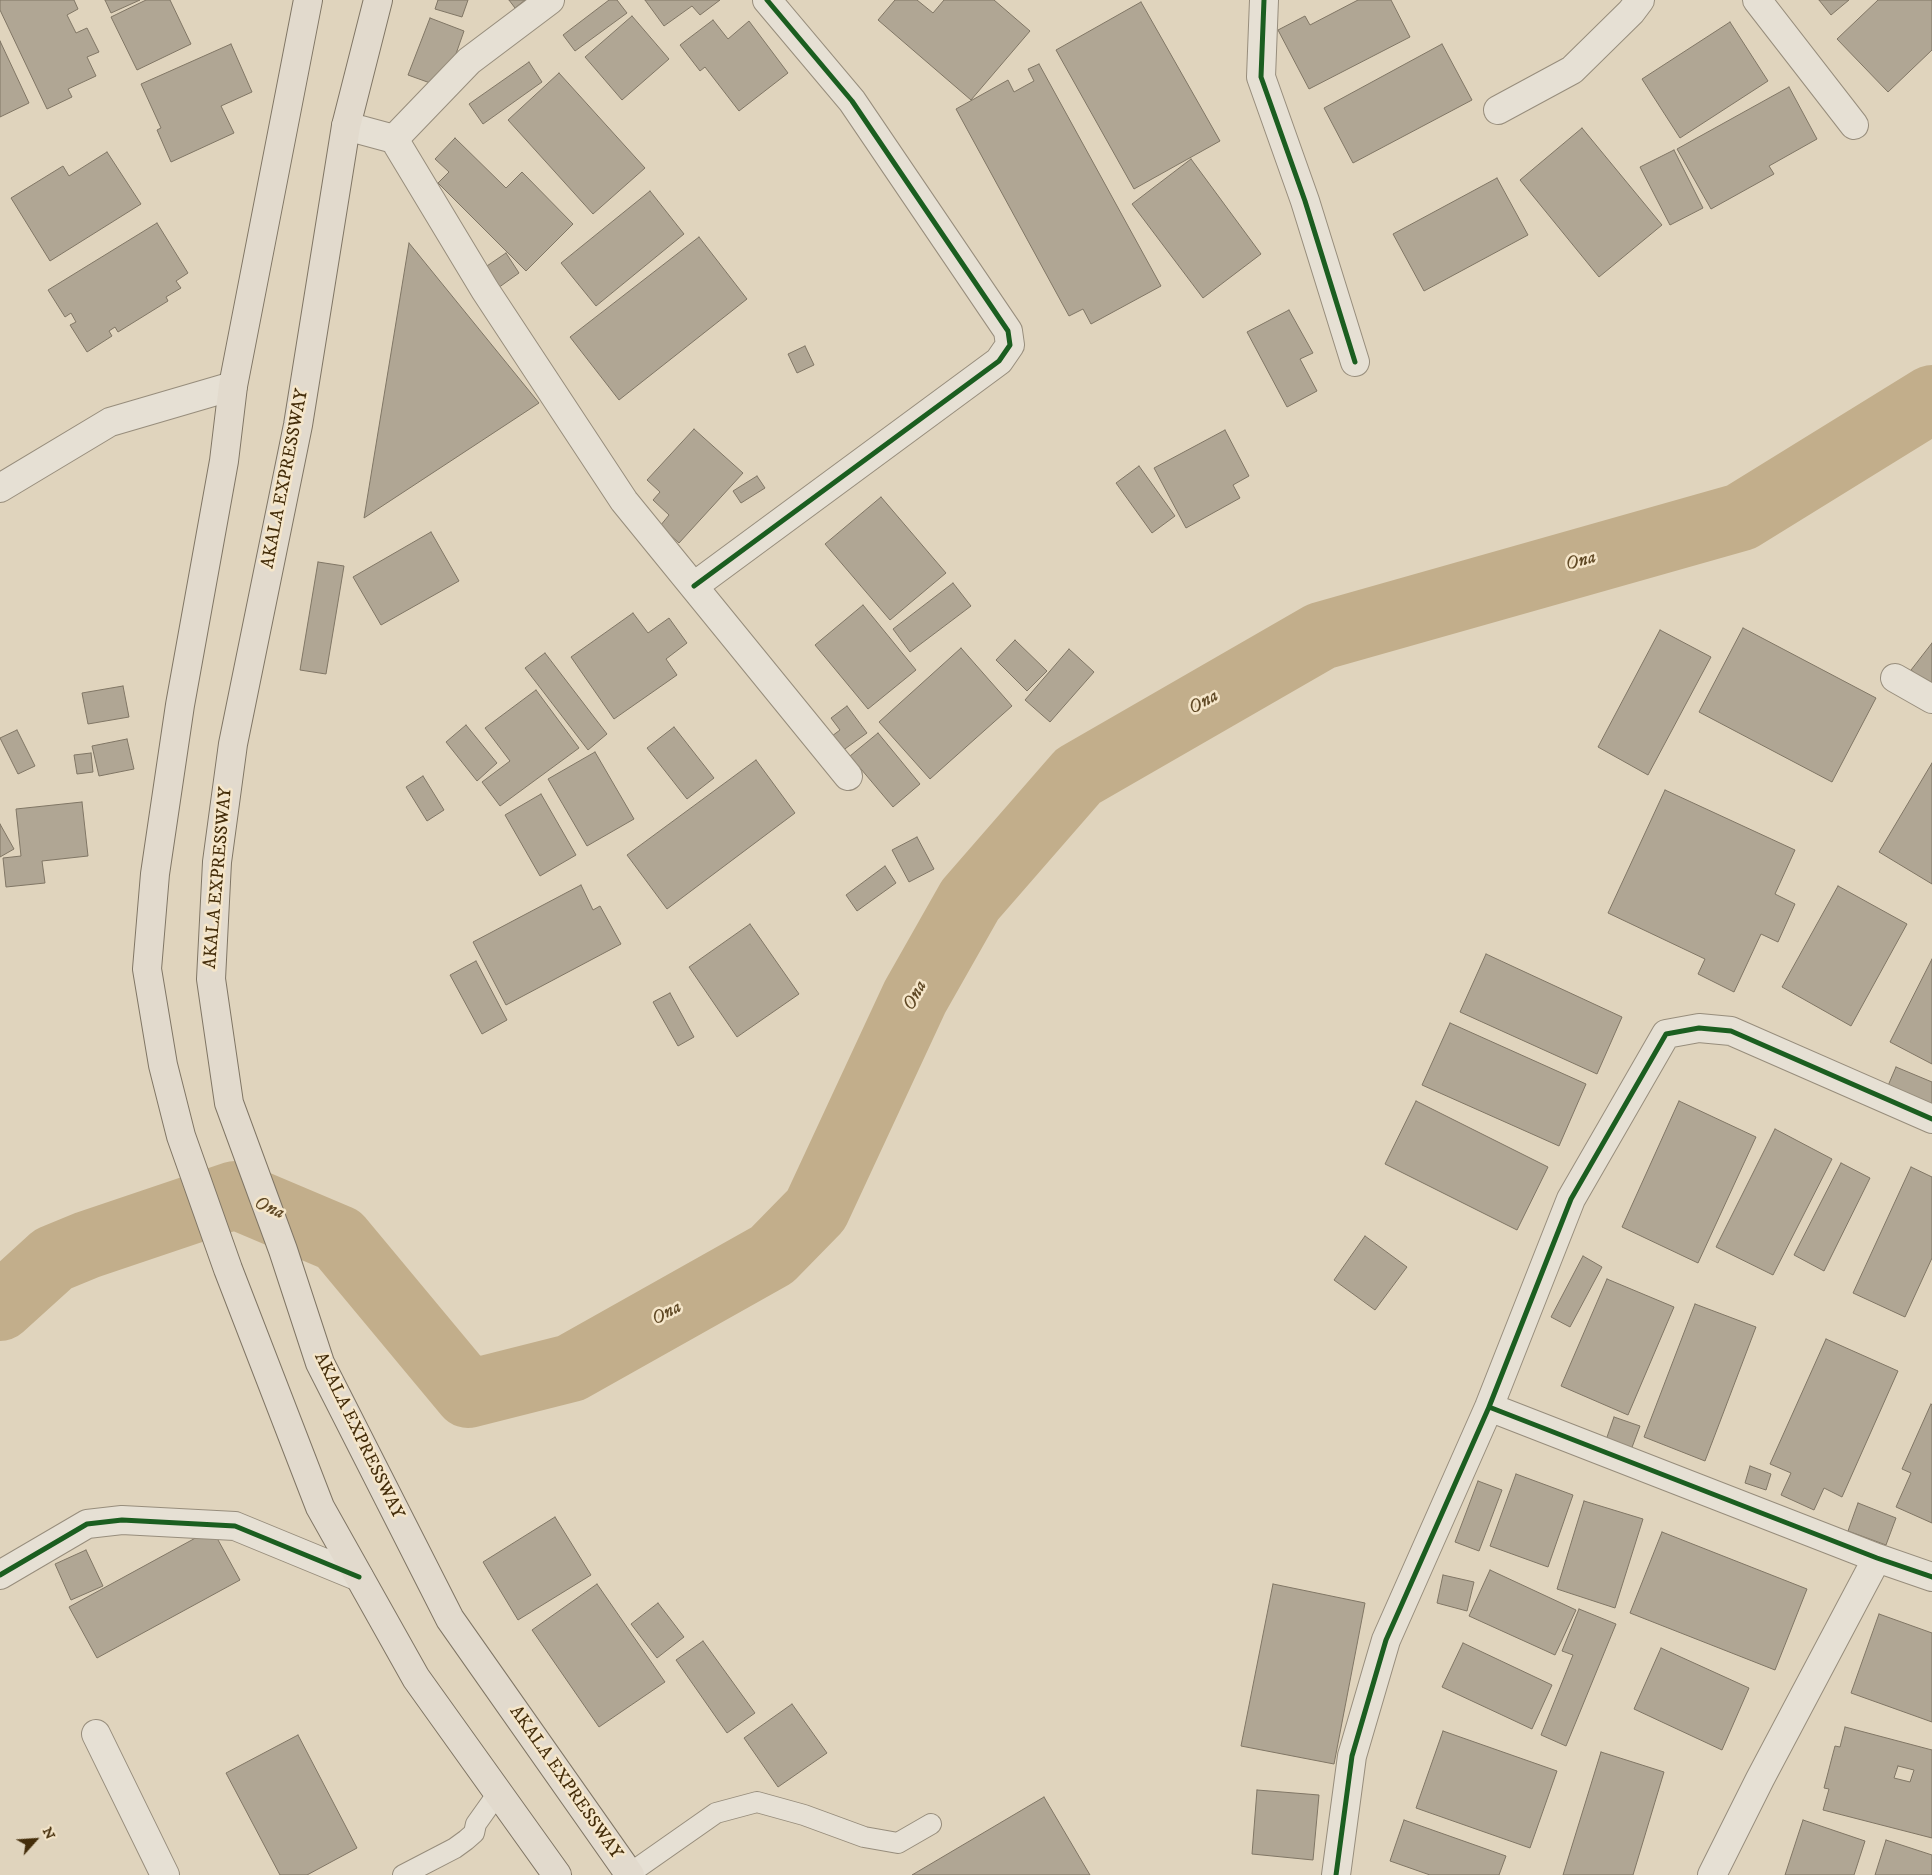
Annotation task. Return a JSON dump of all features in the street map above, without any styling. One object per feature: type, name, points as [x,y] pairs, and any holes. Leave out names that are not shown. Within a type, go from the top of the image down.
[{"type":"main road","points":[[308,0],[232,386],[224,461],[177,724],[155,874],[147,969],[163,1064],[181,1136],[228,1269],[320,1507],[416,1678],[557,1875]]},
{"type":"main road","name":"AKALA EXPRESSWAY","points":[[378,0],[346,126],[298,425],[233,744],[217,862],[210,979],[229,1103],[283,1250],[320,1363],[450,1619],[630,1875]]},
{"type":"street","points":[[394,139],[469,61],[550,0]]},
{"type":"street","points":[[694,586],[999,361],[1010,345],[1008,331],[852,101],[767,0]]},
{"type":"street","points":[[1264,0],[1261,77],[1305,201],[1355,362]]},
{"type":"street","points":[[1498,110],[1572,70],[1631,12],[1640,0]]},
{"type":"street","points":[[1757,0],[1854,125]]},
{"type":"street","points":[[346,126],[394,139],[485,290],[618,493],[848,776]]},
{"type":"street","points":[[0,488],[110,422],[232,386]]},
{"type":"street","points":[[1895,678],[1932,699]]},
{"type":"street","points":[[1336,1875],[1352,1756],[1386,1640],[1489,1407],[1571,1199],[1666,1034],[1699,1028],[1731,1031],[1932,1119]]},
{"type":"street","points":[[1489,1407],[1877,1558],[1932,1577]]},
{"type":"street","points":[[0,1575],[88,1524],[122,1520],[235,1526],[359,1577]]},
{"type":"street","points":[[1712,1875],[1760,1779],[1877,1558]]},
{"type":"street","points":[[96,1734],[164,1875]]},
{"type":"lane","points":[[402,1875],[455,1848],[474,1833],[476,1824],[498,1793]]},
{"type":"lane","points":[[630,1875],[716,1813],[757,1802],[804,1815],[864,1838],[898,1843],[931,1824]]},
{"type":"building","points":[[0,0],[74,0],[78,9],[67,15],[76,33],[87,28],[99,52],[87,57],[96,76],[68,89],[72,97],[47,109],[0,10]]},
{"type":"building","points":[[105,0],[140,0],[111,13]]},
{"type":"building","points":[[146,0],[170,0],[191,44],[137,70],[111,17]]},
{"type":"building","points":[[438,0],[468,0],[462,17],[435,9]]},
{"type":"building","points":[[509,0],[525,0],[515,8]]},
{"type":"building","points":[[609,0],[617,0],[627,13],[575,51],[563,35]]},
{"type":"building","points":[[645,0],[720,0],[700,15],[692,6],[664,26]]},
{"type":"building","points":[[895,0],[917,0],[933,13],[944,0],[994,0],[1030,31],[971,100],[878,20]]},
{"type":"building","points":[[1358,0],[1391,0],[1410,37],[1309,89],[1278,30],[1305,16],[1310,25]]},
{"type":"building","points":[[1819,0],[1849,0],[1831,15]]},
{"type":"building","points":[[1878,0],[1932,0],[1932,50],[1888,92],[1837,39]]},
{"type":"building","points":[[1141,2],[1220,141],[1134,189],[1056,50]]},
{"type":"building","points":[[632,16],[669,59],[622,100],[585,57]]},
{"type":"building","points":[[430,18],[464,31],[444,88],[408,75]]},
{"type":"building","points":[[713,20],[728,39],[749,21],[788,73],[739,111],[705,67],[700,71],[680,45]]},
{"type":"building","points":[[1730,22],[1768,81],[1680,138],[1642,79]]},
{"type":"building","points":[[0,41],[29,103],[0,117]]},
{"type":"building","points":[[231,44],[252,92],[221,106],[234,133],[171,162],[157,130],[161,128],[141,84]]},
{"type":"building","points":[[1442,44],[1472,100],[1353,163],[1324,108]]},
{"type":"building","points":[[529,62],[542,82],[483,124],[469,104]]},
{"type":"building","points":[[1039,64],[1161,286],[1091,324],[1083,309],[1069,316],[956,109],[1008,80],[1014,92],[1034,81],[1028,69]]},
{"type":"building","points":[[559,73],[645,168],[593,214],[508,120]]},
{"type":"building","points":[[1789,87],[1817,139],[1769,166],[1774,174],[1711,209],[1677,149]]},
{"type":"building","points":[[1582,128],[1662,225],[1599,277],[1520,180]]},
{"type":"building","points":[[455,138],[506,188],[522,172],[573,224],[526,271],[438,183],[449,172],[435,159]]},
{"type":"building","points":[[1674,150],[1703,208],[1670,225],[1640,167]]},
{"type":"building","points":[[107,152],[141,204],[50,261],[11,198],[63,166],[69,176]]},
{"type":"building","points":[[1191,159],[1261,254],[1203,298],[1132,204]]},
{"type":"building","points":[[1497,178],[1528,235],[1424,291],[1393,234]]},
{"type":"building","points":[[650,191],[684,234],[596,306],[561,263]]},
{"type":"building","points":[[157,223],[188,273],[176,281],[181,288],[166,297],[168,301],[118,332],[115,327],[109,331],[112,336],[87,352],[70,325],[76,322],[71,313],[65,317],[48,290]]},
{"type":"building","points":[[699,237],[747,299],[619,400],[570,337]]},
{"type":"building","points":[[409,243],[539,403],[364,518]]},
{"type":"building","points":[[506,253],[519,273],[498,288],[484,268]]},
{"type":"building","points":[[1289,310],[1313,353],[1300,359],[1317,391],[1287,407],[1247,332]]},
{"type":"building","points":[[805,346],[814,365],[797,373],[788,354]]},
{"type":"building","points":[[694,429],[743,473],[679,543],[660,526],[669,515],[653,500],[660,492],[647,480]]},
{"type":"building","points":[[1225,430],[1249,476],[1233,485],[1240,498],[1186,528],[1154,468]]},
{"type":"building","points":[[1139,466],[1175,516],[1152,533],[1116,483]]},
{"type":"building","points":[[757,476],[765,488],[741,503],[733,491]]},
{"type":"building","points":[[881,497],[946,573],[890,620],[825,544]]},
{"type":"building","points":[[431,532],[459,581],[381,625],[353,577]]},
{"type":"building","points":[[318,562],[344,566],[326,674],[300,670]]},
{"type":"building","points":[[953,583],[971,606],[910,652],[893,629]]},
{"type":"building","points":[[863,605],[916,670],[868,709],[815,645]]},
{"type":"building","points":[[633,613],[648,633],[669,618],[687,643],[666,659],[677,675],[614,719],[571,657]]},
{"type":"building","points":[[1743,628],[1876,698],[1832,782],[1699,712]]},
{"type":"building","points":[[1660,630],[1711,657],[1648,775],[1598,747]]},
{"type":"building","points":[[1015,640],[1047,671],[1027,691],[996,660]]},
{"type":"building","points":[[1932,643],[1932,687],[1911,670]]},
{"type":"building","points":[[961,648],[1012,706],[930,779],[879,722]]},
{"type":"building","points":[[1069,649],[1094,672],[1050,722],[1025,700]]},
{"type":"building","points":[[545,653],[607,734],[588,750],[525,668]]},
{"type":"building","points":[[123,686],[129,717],[88,724],[82,693]]},
{"type":"building","points":[[536,690],[579,748],[500,806],[482,782],[510,761],[485,728]]},
{"type":"building","points":[[847,706],[867,733],[842,751],[832,736],[840,730],[831,718]]},
{"type":"building","points":[[466,725],[497,763],[477,781],[446,742]]},
{"type":"building","points":[[674,727],[714,778],[687,799],[647,748]]},
{"type":"building","points":[[17,730],[35,766],[18,774],[0,738]]},
{"type":"building","points":[[878,733],[920,784],[893,807],[850,756]]},
{"type":"building","points":[[127,739],[134,769],[99,776],[92,746]]},
{"type":"building","points":[[595,752],[634,819],[587,846],[548,779]]},
{"type":"building","points":[[91,753],[93,772],[77,774],[74,755]]},
{"type":"building","points":[[756,760],[795,813],[667,909],[627,855]]},
{"type":"building","points":[[1932,763],[1932,884],[1879,852]]},
{"type":"building","points":[[423,776],[444,810],[427,821],[406,787]]},
{"type":"building","points":[[1665,790],[1795,850],[1775,894],[1795,904],[1778,942],[1761,934],[1734,992],[1698,974],[1705,959],[1608,913]]},
{"type":"building","points":[[541,794],[576,855],[540,876],[505,815]]},
{"type":"building","points":[[82,802],[88,856],[42,861],[45,883],[6,887],[3,858],[21,856],[16,809]]},
{"type":"building","points":[[0,824],[14,849],[0,857]]},
{"type":"building","points":[[917,837],[934,869],[909,882],[892,850]]},
{"type":"building","points":[[885,866],[896,883],[857,911],[846,895]]},
{"type":"building","points":[[581,885],[593,910],[600,906],[621,944],[506,1005],[473,942]]},
{"type":"building","points":[[1838,886],[1907,924],[1851,1026],[1782,987]]},
{"type":"building","points":[[750,924],[799,994],[737,1037],[689,967]]},
{"type":"building","points":[[1486,954],[1622,1017],[1597,1074],[1460,1012]]},
{"type":"building","points":[[1932,959],[1932,1064],[1890,1042]]},
{"type":"building","points":[[476,961],[507,1020],[482,1034],[450,975]]},
{"type":"building","points":[[670,993],[694,1037],[678,1046],[653,1002]]},
{"type":"building","points":[[1450,1023],[1586,1084],[1559,1146],[1422,1085]]},
{"type":"building","points":[[1896,1067],[1932,1082],[1932,1108],[1887,1088]]},
{"type":"building","points":[[1416,1101],[1548,1167],[1517,1230],[1385,1164]]},
{"type":"building","points":[[1679,1101],[1756,1137],[1698,1263],[1622,1227]]},
{"type":"building","points":[[1775,1129],[1832,1159],[1773,1275],[1716,1247]]},
{"type":"building","points":[[1841,1163],[1870,1178],[1824,1271],[1794,1255]]},
{"type":"building","points":[[1911,1167],[1932,1177],[1932,1258],[1905,1317],[1853,1293]]},
{"type":"building","points":[[1365,1236],[1407,1267],[1375,1310],[1334,1280]]},
{"type":"building","points":[[1583,1256],[1602,1267],[1570,1327],[1551,1317]]},
{"type":"building","points":[[1607,1279],[1674,1307],[1628,1415],[1561,1386]]},
{"type":"building","points":[[1695,1304],[1756,1327],[1705,1461],[1644,1437]]},
{"type":"building","points":[[1826,1339],[1898,1371],[1842,1497],[1824,1488],[1814,1510],[1781,1495],[1791,1473],[1770,1464]]},
{"type":"building","points":[[1931,1404],[1932,1523],[1896,1507],[1911,1473],[1902,1469]]},
{"type":"building","points":[[1614,1417],[1640,1426],[1631,1450],[1606,1440]]},
{"type":"building","points":[[1750,1466],[1771,1474],[1766,1490],[1745,1483]]},
{"type":"building","points":[[1516,1474],[1573,1495],[1548,1567],[1490,1546]]},
{"type":"building","points":[[1478,1481],[1502,1490],[1479,1551],[1455,1542]]},
{"type":"building","points":[[1584,1501],[1643,1519],[1615,1608],[1557,1589]]},
{"type":"building","points":[[1858,1503],[1896,1518],[1886,1545],[1848,1531]]},
{"type":"building","points":[[555,1517],[591,1575],[518,1620],[483,1562]]},
{"type":"building","points":[[212,1529],[240,1580],[97,1658],[69,1607]]},
{"type":"building","points":[[1662,1532],[1807,1589],[1775,1670],[1630,1613]]},
{"type":"building","points":[[86,1550],[103,1586],[71,1600],[55,1564]]},
{"type":"building","points":[[1490,1570],[1576,1610],[1555,1655],[1469,1616]]},
{"type":"building","points":[[1443,1575],[1474,1582],[1467,1611],[1437,1603]]},
{"type":"building","points":[[597,1584],[665,1682],[599,1727],[532,1630]]},
{"type":"building","points":[[1273,1584],[1365,1603],[1334,1764],[1241,1746]]},
{"type":"building","points":[[658,1603],[684,1637],[657,1658],[631,1624]]},
{"type":"building","points":[[1579,1609],[1616,1624],[1566,1746],[1541,1735],[1573,1655],[1562,1651]]},
{"type":"building","points":[[1879,1614],[1932,1633],[1932,1722],[1851,1693]]},
{"type":"building","points":[[703,1641],[755,1713],[727,1733],[676,1660]]},
{"type":"building","points":[[1463,1643],[1552,1685],[1532,1729],[1442,1687]]},
{"type":"building","points":[[1661,1648],[1749,1688],[1722,1750],[1634,1709]]},
{"type":"building","points":[[792,1704],[827,1753],[778,1787],[744,1738]]},
{"type":"building","points":[[1845,1727],[1932,1750],[1932,1838],[1823,1810],[1829,1789],[1824,1788],[1835,1746],[1840,1747]],"holes":[[[1898,1766],[1914,1770],[1910,1782],[1894,1778]]]},
{"type":"building","points":[[1443,1731],[1557,1771],[1530,1848],[1416,1808]]},
{"type":"building","points":[[298,1735],[357,1848],[307,1875],[280,1875],[226,1773]]},
{"type":"building","points":[[1601,1752],[1664,1772],[1633,1875],[1563,1875]]},
{"type":"building","points":[[1257,1790],[1319,1795],[1313,1860],[1252,1854]]},
{"type":"building","points":[[1044,1797],[1090,1875],[912,1875]]},
{"type":"building","points":[[1404,1820],[1506,1856],[1499,1875],[1430,1875],[1390,1861]]},
{"type":"building","points":[[1803,1820],[1865,1841],[1854,1875],[1785,1875]]},
{"type":"building","points":[[1886,1840],[1932,1855],[1932,1875],[1875,1875]]},
{"type":"waterway","name":"Ona","points":[[0,1307],[53,1259],[87,1245],[235,1195],[339,1239],[468,1394],[571,1368],[772,1255],[816,1210],[915,997],[970,900],[1078,776],[1321,636],[1741,517],[1932,399]]},
{"type":"cycle path","points":[[694,586],[999,361],[1010,345],[1008,331],[852,101],[767,0]]},
{"type":"cycle path","points":[[1264,0],[1261,77],[1305,201],[1355,362]]},
{"type":"cycle path","points":[[1336,1875],[1352,1756],[1386,1640],[1489,1407],[1571,1199],[1666,1034],[1699,1028],[1731,1031],[1932,1119]]},
{"type":"cycle path","points":[[1489,1407],[1877,1558],[1932,1577]]},
{"type":"cycle path","points":[[0,1575],[87,1524],[122,1520],[235,1526],[359,1577]]}]
